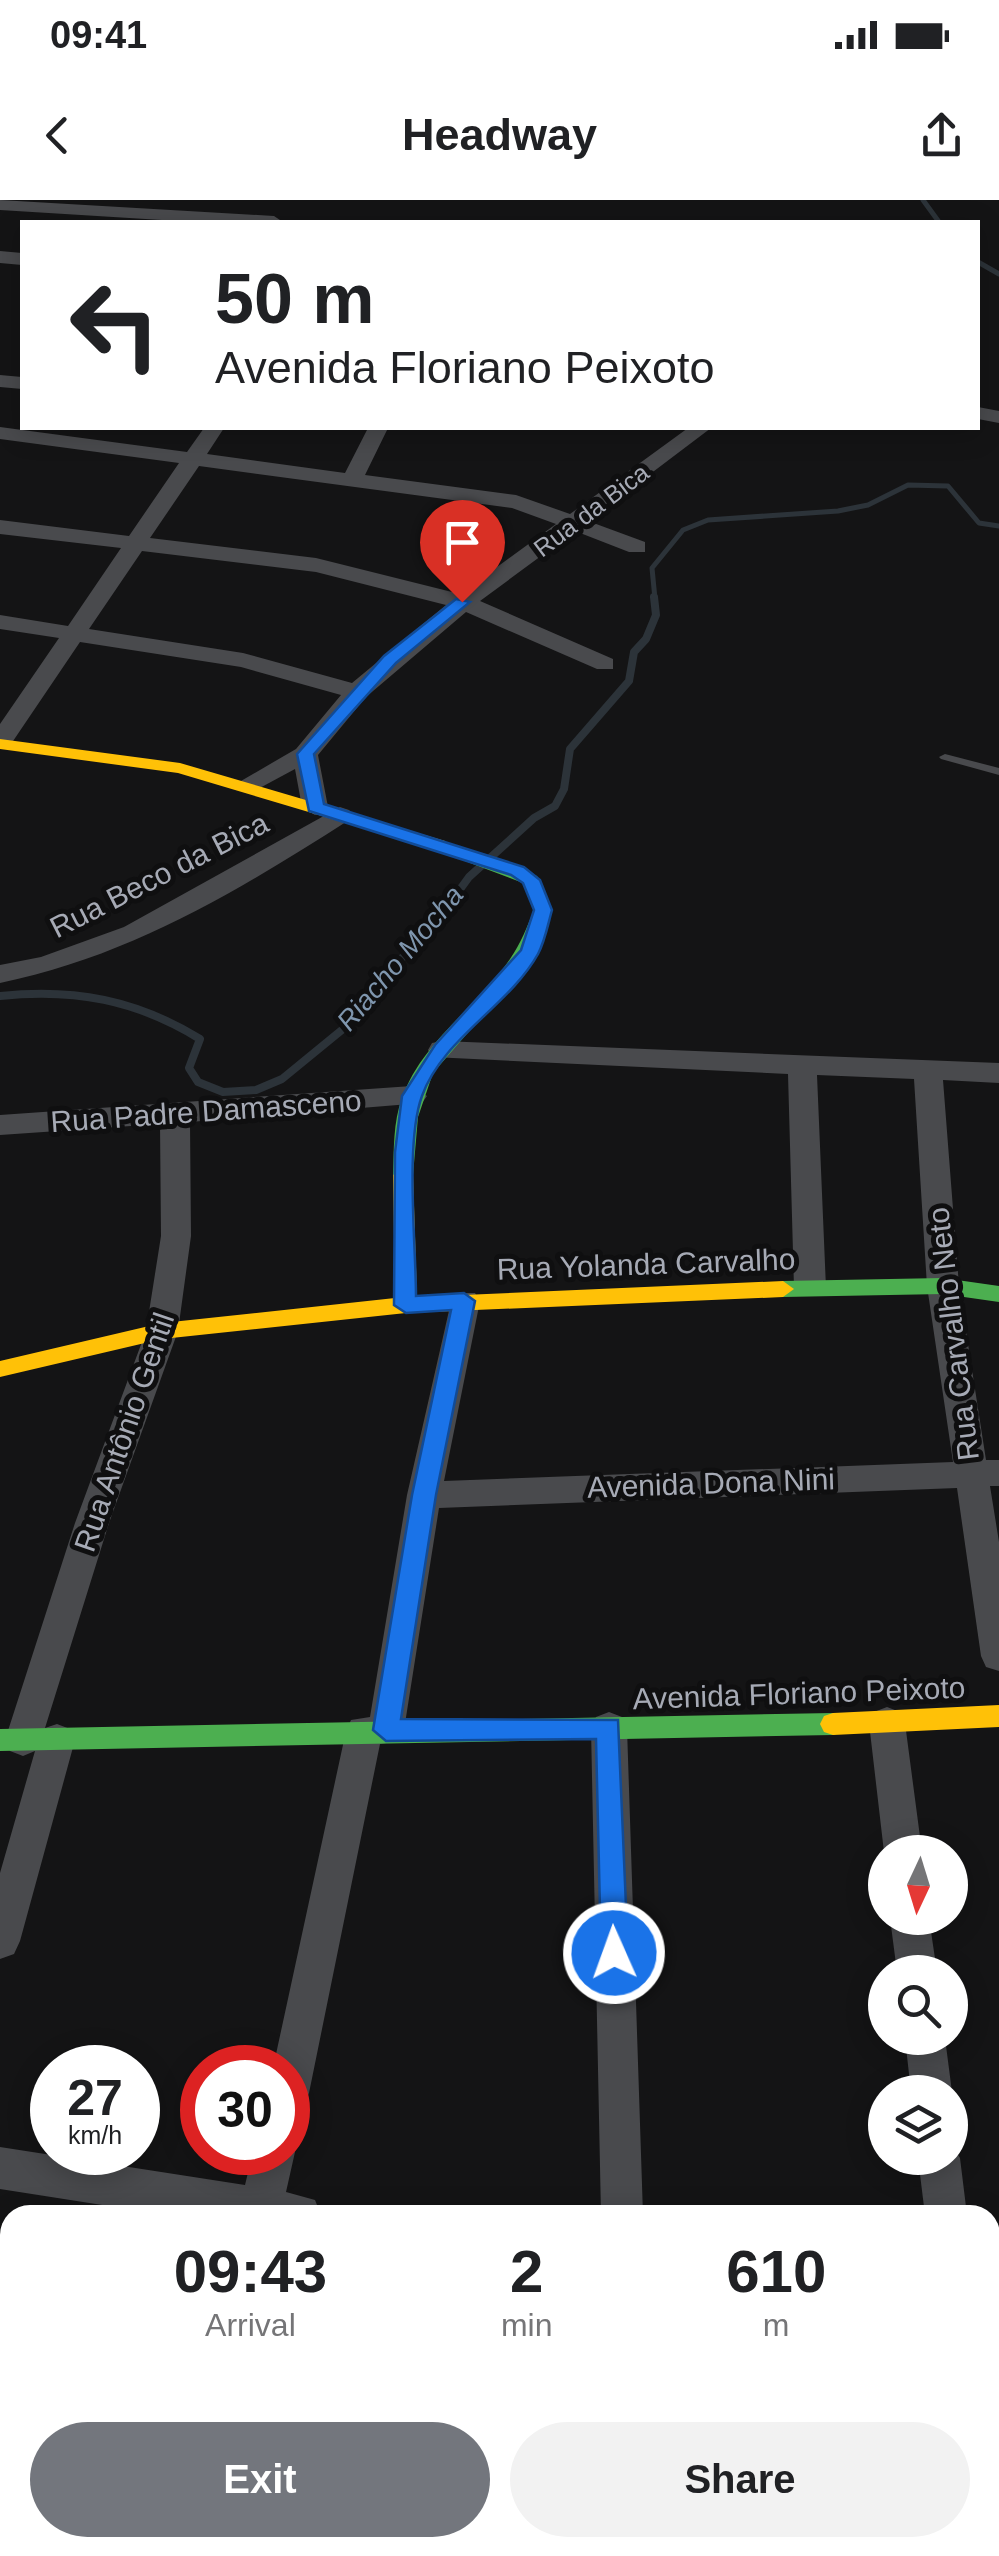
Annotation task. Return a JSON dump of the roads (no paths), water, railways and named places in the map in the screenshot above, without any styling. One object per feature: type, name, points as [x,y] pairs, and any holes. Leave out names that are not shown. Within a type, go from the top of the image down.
[{"type":"street","points":[[0,205],[241,220]]},
{"type":"street","points":[[2,437],[20,418]]},
{"type":"street","points":[[213,430],[0,743],[180,768],[247,785],[494,862],[531,880],[543,910],[530,952],[488,1004],[442,1050],[412,1096],[405,1152],[406,1305]]},
{"type":"street","points":[[350,481],[377,430]]},
{"type":"street","name":"Rua da Bica","points":[[247,785],[305,754],[357,692],[462,602],[698,430]]},
{"type":"street","points":[[2,437],[516,502],[637,547]]},
{"type":"street","points":[[0,526],[335,569],[394,581],[462,602],[605,664]]},
{"type":"street","points":[[0,622],[242,660],[357,692]]},
{"type":"street","points":[[305,754],[328,811]]},
{"type":"street","name":"Rua Beco da Bica","points":[[0,974],[58,964],[98,948],[269,859],[328,811]]},
{"type":"street","points":[[442,1050],[999,1073]]},
{"type":"street","points":[[802,1064],[810,1288]]},
{"type":"street","name":"Rua Carvalho Neto","points":[[928,1070],[943,1286],[984,1473],[999,1656]]},
{"type":"street","name":"Rua Padre Damasceno","points":[[0,1125],[412,1096]]},
{"type":"street","name":"Rua Antônio Gentil","points":[[0,1942],[26,1740],[92,1523],[162,1331],[176,1236],[176,1115]]},
{"type":"street","name":"Rua Yolanda Carvalho","points":[[0,1368],[162,1331],[406,1305],[810,1288],[943,1286],[999,1294]]},
{"type":"street","points":[[299,2045],[375,1730],[464,1301]]},
{"type":"street","name":"Avenida Dona Nini","points":[[424,1495],[984,1473]]},
{"type":"street","name":"Avenida Floriano Peixoto","points":[[26,1740],[375,1730],[887,1723],[999,1716]]},
{"type":"street","points":[[887,1723],[900,1835]]},
{"type":"street","points":[[608,1728],[622,2205]]},
{"type":"street","points":[[0,2168],[225,2205]]},
{"type":"street","points":[[274,2175],[274,2205]]},
{"type":"street","points":[[941,2175],[945,2205]]},
{"type":"lane","points":[[946,757],[999,772]]},
{"type":"waterway","points":[[923,200],[938,220]]},
{"type":"waterway","points":[[980,263],[999,274]]},
{"type":"waterway","name":"Riacho Mocha","points":[[655,599],[652,568],[683,530],[708,520],[838,511],[868,505],[908,485],[948,486],[979,523],[999,526]]},
{"type":"waterway","name":"Riacho Mocha","points":[[0,996],[79,996],[153,1015],[200,1039],[189,1068],[198,1082],[223,1092],[256,1090],[282,1079],[359,1016],[384,977],[437,921],[469,877],[534,818],[555,806],[564,789],[570,749],[629,681],[634,652],[646,639],[656,615],[654,597]]}]
